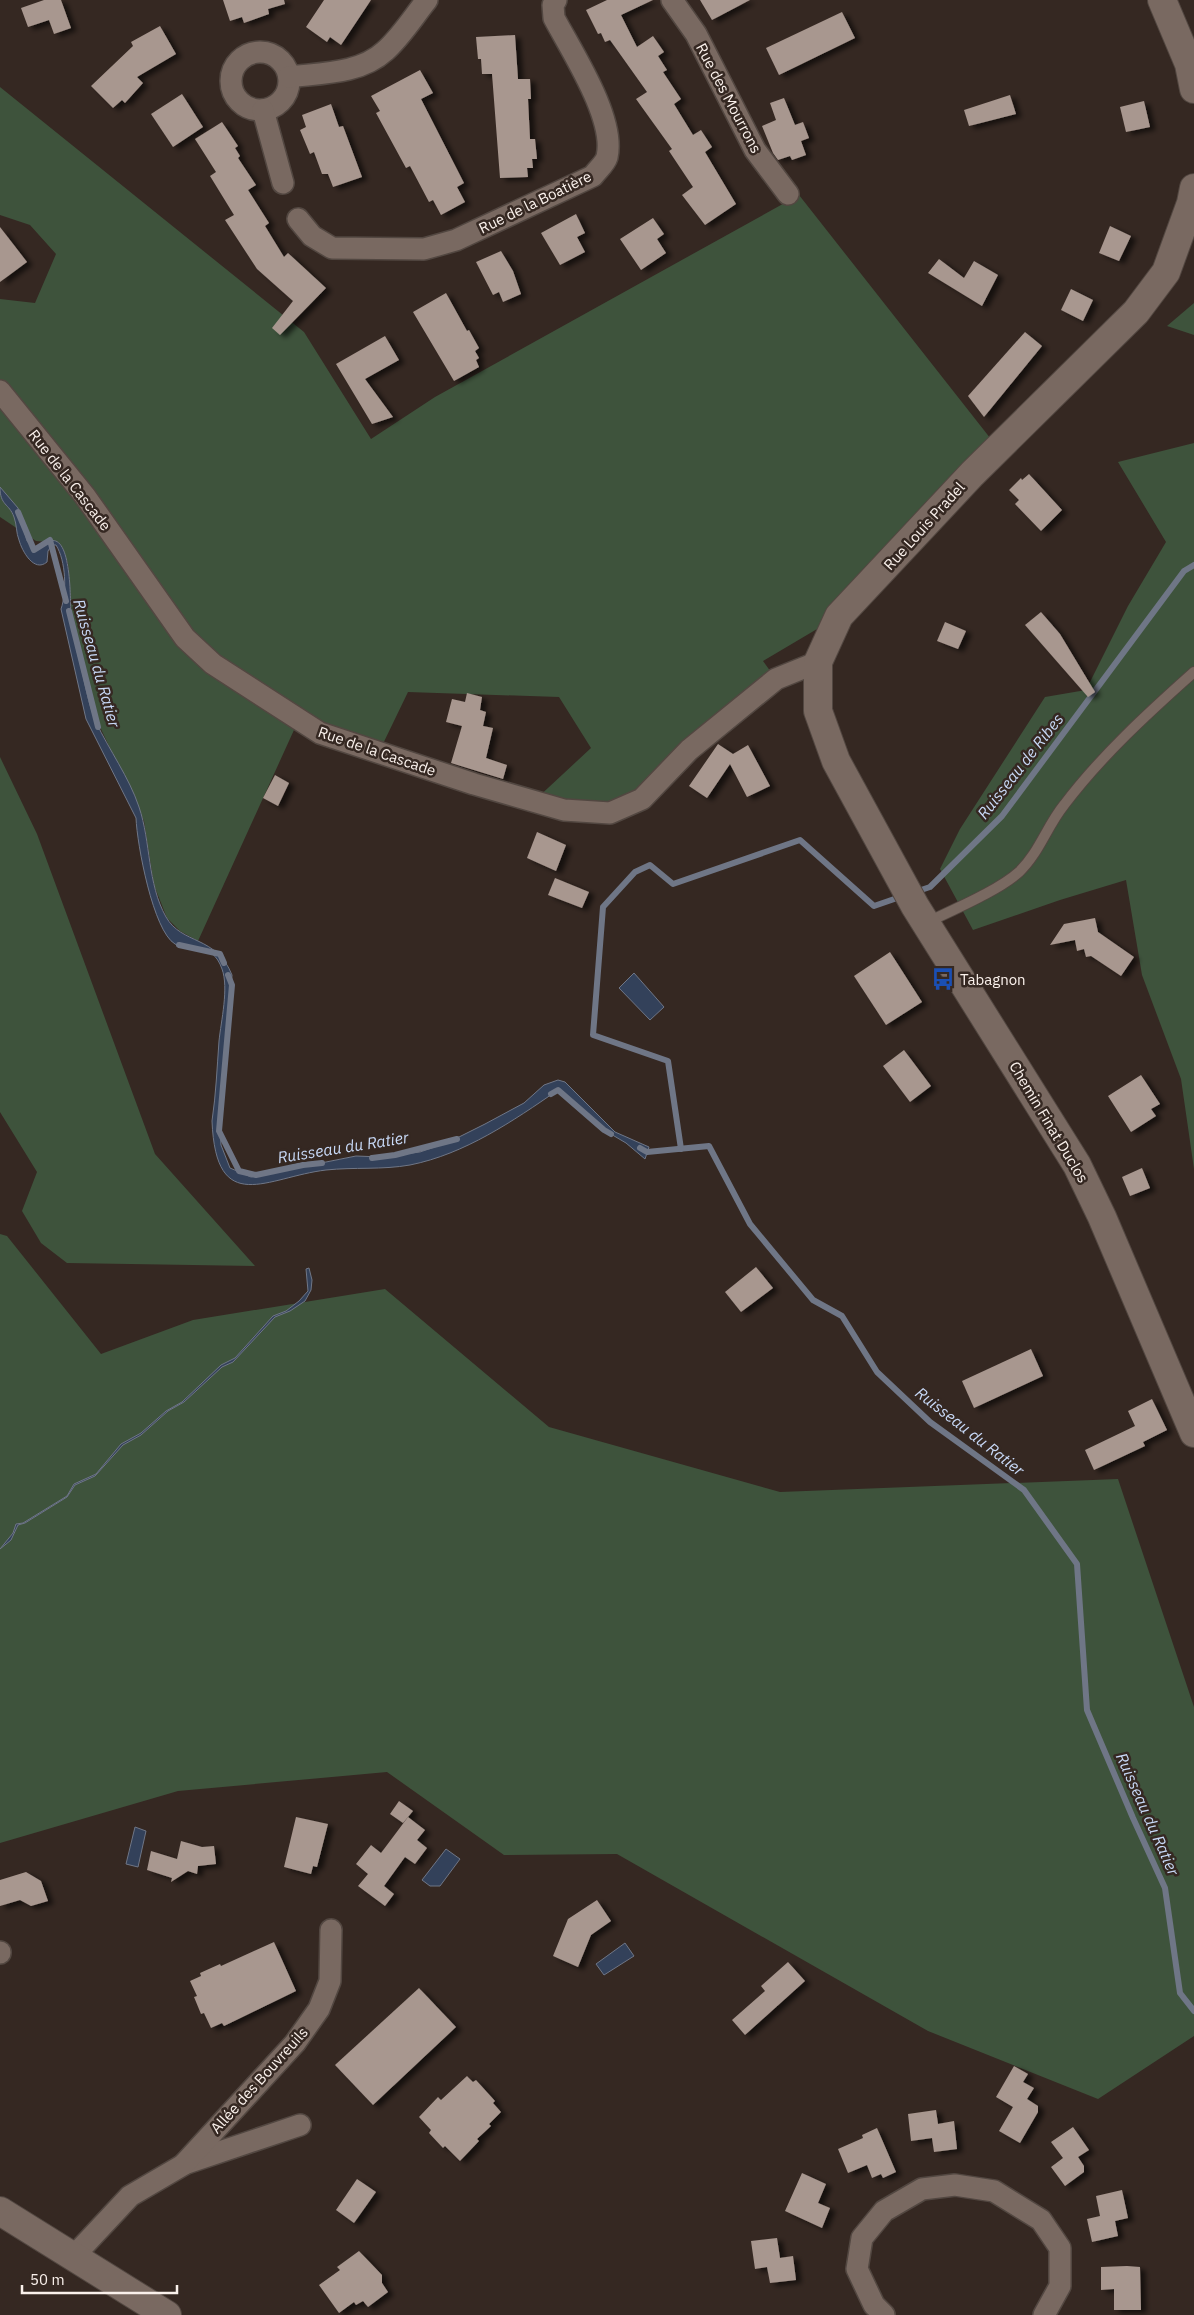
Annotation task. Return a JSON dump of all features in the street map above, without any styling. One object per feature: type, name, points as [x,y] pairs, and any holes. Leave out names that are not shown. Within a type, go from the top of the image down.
[{"type":"main road","points":[[1162,0],[1189,64],[1194,89]]},
{"type":"main road","name":"Rue Louis Pradel","points":[[921,914],[836,761],[818,711],[818,662],[839,616],[972,474],[1136,312],[1166,272],[1191,203],[1194,188]]},
{"type":"main road","name":"Chemin Finat Duclos","points":[[921,914],[1077,1165],[1102,1217],[1194,1434]]},
{"type":"main road","points":[[0,2211],[167,2315]]},
{"type":"street","points":[[289,77],[348,70],[368,64],[386,51],[428,0]]},
{"type":"street","name":"Rue de la Boatière","points":[[298,219],[312,236],[332,248],[424,248],[456,240],[593,176],[607,160],[609,139],[603,114],[554,18],[553,5],[556,0]]},
{"type":"street","name":"Rue des Mourrons","points":[[672,0],[696,34],[755,150],[788,194]]},
{"type":"street","points":[[263,52],[280,60],[286,68],[289,77],[286,95],[272,108],[263,110],[245,106],[233,92],[233,72],[237,63],[244,57],[263,52]]},
{"type":"street","points":[[263,110],[284,183]]},
{"type":"street","name":"Rue de la Cascade","points":[[0,391],[85,496],[185,638],[213,664],[320,733],[474,784],[564,810],[610,814],[642,799],[689,750],[776,679],[818,662]]},
{"type":"street","name":"Allée des Bouvreuils","points":[[183,2165],[295,2043],[319,2010],[330,1981],[331,1930]]},
{"type":"street","name":"Allée des Bouvreuils","points":[[73,2257],[130,2196],[183,2165],[300,2125]]},
{"type":"street","points":[[884,2315],[874,2305],[857,2269],[862,2238],[884,2211],[922,2189],[955,2185],[994,2191],[1041,2220],[1060,2248],[1060,2286],[1044,2315]]},
{"type":"lane","points":[[921,914],[984,894],[1019,872],[1038,848],[1062,807],[1096,766],[1194,672]]},
{"type":"green space","points":[[0,87],[304,332],[371,439],[435,397],[799,195],[998,448],[839,616],[763,661],[776,679],[610,813],[534,801],[591,748],[559,697],[408,692],[379,752],[299,719],[198,941],[180,931],[167,918],[154,885],[144,821],[101,729],[73,632],[68,563],[59,543],[36,541],[0,517],[0,299],[35,303],[56,254],[30,225],[0,215]]},
{"type":"green space","points":[[1194,303],[1194,335],[1167,326]]},
{"type":"green space","points":[[1194,443],[1194,1169],[1181,1079],[1142,975],[1126,880],[973,930],[940,869],[960,829],[1045,697],[1086,690],[1128,606],[1166,542],[1118,462]]},
{"type":"green space","points":[[0,757],[37,834],[155,1154],[255,1266],[67,1263],[41,1243],[22,1211],[37,1172],[0,1112]]},
{"type":"green space","points":[[0,1234],[7,1236],[101,1354],[193,1320],[385,1289],[549,1427],[780,1492],[1118,1479],[1194,1707],[1194,2036],[1098,2099],[928,2031],[617,1854],[504,1855],[387,1772],[178,1791],[0,1843]]},
{"type":"water","points":[[0,487],[18,508],[27,541],[34,549],[38,550],[50,541],[57,542],[63,549],[69,573],[71,619],[77,652],[93,715],[130,785],[139,807],[146,834],[155,890],[166,917],[181,932],[208,946],[217,953],[225,962],[232,975],[220,1125],[221,1145],[230,1168],[251,1177],[356,1156],[382,1157],[420,1152],[449,1142],[485,1124],[524,1103],[544,1085],[558,1080],[565,1082],[615,1132],[649,1147],[645,1159],[626,1143],[604,1130],[558,1090],[524,1113],[469,1145],[430,1160],[410,1165],[326,1170],[265,1183],[248,1184],[234,1181],[223,1171],[216,1151],[212,1121],[225,995],[222,969],[213,954],[200,949],[175,944],[167,936],[160,922],[153,905],[143,866],[136,818],[86,719],[61,609],[64,594],[62,559],[56,545],[52,545],[48,551],[47,562],[38,565],[29,559],[17,535],[12,512],[1,498]]},
{"type":"water","points":[[634,973],[664,1007],[650,1020],[619,988]]},
{"type":"water","points":[[309,1268],[312,1280],[311,1290],[305,1301],[290,1311],[275,1317],[233,1362],[222,1367],[184,1402],[168,1411],[141,1435],[123,1445],[95,1476],[75,1485],[67,1497],[25,1523],[18,1525],[11,1540],[0,1549],[13,1533],[16,1524],[23,1523],[67,1496],[74,1484],[96,1474],[121,1444],[141,1433],[166,1411],[182,1402],[221,1365],[235,1358],[273,1316],[286,1311],[299,1301],[308,1291],[306,1269]]},
{"type":"water","points":[[135,1827],[146,1831],[138,1867],[126,1864]]},
{"type":"water","points":[[446,1849],[460,1859],[440,1886],[430,1886],[422,1880]]},
{"type":"water","points":[[625,1943],[634,1956],[604,1975],[596,1964]]},
{"type":"building","points":[[44,0],[61,0],[71,28],[54,34],[49,20],[28,27],[21,8]]},
{"type":"building","points":[[223,0],[284,0],[285,4],[268,9],[269,14],[244,23],[242,17],[230,21]]},
{"type":"building","points":[[324,0],[371,0],[341,45],[330,37],[327,42],[306,27]]},
{"type":"building","points":[[607,0],[653,0],[621,15],[637,47],[653,36],[664,52],[658,56],[667,70],[663,72],[681,99],[674,104],[693,135],[701,130],[712,147],[705,152],[736,204],[705,225],[682,195],[693,187],[669,151],[672,149],[636,99],[647,92],[610,40],[605,42],[601,33],[598,34],[586,10]]},
{"type":"building","points":[[700,0],[750,0],[712,20]]},
{"type":"building","points":[[842,12],[855,38],[779,75],[766,48]]},
{"type":"building","points":[[160,26],[176,54],[137,77],[143,83],[125,103],[122,100],[113,108],[91,86],[133,46],[131,42]]},
{"type":"building","points":[[515,35],[518,79],[530,79],[531,99],[528,99],[530,139],[535,139],[537,159],[532,159],[533,168],[527,168],[528,177],[500,178],[492,74],[482,74],[481,59],[478,59],[476,37]]},
{"type":"building","points":[[420,70],[433,93],[421,99],[464,183],[457,187],[465,202],[441,215],[433,200],[429,202],[410,166],[406,168],[376,113],[380,111],[371,96]]},
{"type":"building","points":[[182,94],[203,127],[173,147],[151,114]]},
{"type":"building","points":[[1010,95],[1016,114],[969,126],[964,110]]},
{"type":"building","points":[[784,98],[795,125],[803,122],[809,138],[801,141],[806,155],[792,160],[790,156],[778,160],[773,153],[762,126],[776,120],[770,103]]},
{"type":"building","points":[[1144,101],[1150,127],[1126,132],[1120,107]]},
{"type":"building","points":[[331,104],[339,127],[343,126],[362,177],[333,187],[328,174],[322,174],[314,152],[310,154],[300,130],[306,127],[302,115]]},
{"type":"building","points":[[222,122],[238,146],[235,148],[240,156],[238,158],[256,185],[248,190],[269,223],[265,226],[284,257],[288,253],[326,288],[280,335],[272,328],[293,301],[257,269],[225,220],[234,215],[210,176],[216,172],[195,139]]},
{"type":"building","points":[[576,214],[585,233],[577,237],[585,252],[560,265],[541,233]]},
{"type":"building","points":[[653,218],[664,234],[657,239],[666,253],[641,270],[620,239]]},
{"type":"building","points":[[1110,226],[1131,236],[1119,261],[1099,253]]},
{"type":"building","points":[[0,227],[27,262],[0,282]]},
{"type":"building","points":[[501,251],[513,271],[521,294],[503,302],[499,292],[493,295],[476,262]]},
{"type":"building","points":[[939,259],[964,278],[974,261],[998,275],[982,306],[928,273]]},
{"type":"building","points":[[1071,289],[1093,300],[1083,321],[1061,310]]},
{"type":"building","points":[[446,293],[467,331],[469,330],[479,348],[475,351],[479,358],[476,360],[479,367],[454,381],[413,312]]},
{"type":"building","points":[[1025,332],[1042,346],[984,417],[968,396]]},
{"type":"building","points":[[385,336],[399,360],[365,379],[393,417],[372,424],[336,364]]},
{"type":"building","points":[[1029,474],[1062,510],[1041,531],[1015,504],[1019,500],[1009,490],[1021,478],[1022,480]]},
{"type":"building","points":[[1041,612],[1060,634],[1095,692],[1088,697],[1025,625]]},
{"type":"building","points":[[945,622],[966,631],[958,649],[937,641]]},
{"type":"building","points":[[467,693],[482,697],[480,710],[486,712],[483,726],[493,728],[486,758],[507,765],[503,779],[451,763],[462,726],[446,722],[452,699],[465,702]]},
{"type":"building","points":[[718,744],[733,754],[748,745],[770,786],[747,797],[730,764],[707,798],[689,786]]},
{"type":"building","points":[[275,775],[289,783],[278,806],[263,798]]},
{"type":"building","points":[[537,832],[566,845],[556,871],[527,858]]},
{"type":"building","points":[[555,878],[589,892],[582,908],[548,895]]},
{"type":"building","points":[[1095,918],[1098,932],[1134,957],[1121,976],[1091,956],[1086,957],[1084,949],[1077,951],[1075,940],[1050,945],[1064,924]]},
{"type":"building","points":[[890,952],[922,1002],[886,1025],[854,976]]},
{"type":"building","points":[[904,1050],[931,1086],[910,1102],[883,1066]]},
{"type":"building","points":[[1141,1075],[1160,1104],[1151,1109],[1156,1116],[1131,1132],[1108,1096]]},
{"type":"building","points":[[1142,1168],[1150,1188],[1130,1196],[1122,1177]]},
{"type":"building","points":[[756,1267],[773,1288],[741,1312],[725,1292]]},
{"type":"building","points":[[1031,1349],[1043,1376],[974,1408],[962,1381]]},
{"type":"building","points":[[1152,1399],[1167,1430],[1143,1442],[1145,1446],[1094,1470],[1085,1450],[1135,1426],[1128,1411]]},
{"type":"building","points":[[399,1801],[413,1811],[403,1823],[390,1814]]},
{"type":"building","points":[[296,1817],[328,1824],[317,1867],[313,1866],[311,1874],[284,1867]]},
{"type":"building","points":[[408,1817],[425,1830],[417,1840],[427,1848],[415,1864],[405,1857],[384,1886],[394,1894],[385,1906],[358,1886],[368,1874],[356,1864],[371,1845],[381,1853]]},
{"type":"building","points":[[181,1841],[202,1847],[214,1846],[216,1864],[198,1866],[197,1874],[188,1871],[171,1882],[172,1878],[147,1870],[151,1851],[177,1859]]},
{"type":"building","points":[[26,1872],[41,1881],[48,1901],[31,1906],[20,1900],[0,1906],[0,1880]]},
{"type":"building","points":[[597,1900],[611,1921],[591,1935],[578,1967],[553,1956],[568,1919]]},
{"type":"building","points":[[274,1942],[296,1991],[224,2026],[222,2023],[211,2028],[204,2013],[201,2014],[194,1997],[197,1996],[190,1981],[201,1976],[200,1973],[220,1964],[221,1966]]},
{"type":"building","points":[[788,1962],[805,1981],[745,2035],[732,2020],[765,1991],[761,1986]]},
{"type":"building","points":[[419,1988],[456,2027],[373,2105],[335,2065]]},
{"type":"building","points":[[1014,2066],[1028,2074],[1023,2082],[1034,2088],[1027,2099],[1038,2106],[1038,2112],[1020,2143],[999,2131],[1013,2107],[996,2097]]},
{"type":"building","points":[[467,2076],[473,2082],[476,2080],[495,2101],[493,2103],[501,2112],[489,2124],[491,2126],[477,2139],[479,2141],[460,2161],[445,2146],[443,2148],[429,2133],[431,2130],[419,2117],[438,2097],[441,2100]]},
{"type":"building","points":[[936,2110],[938,2124],[954,2121],[957,2149],[934,2152],[932,2138],[911,2141],[908,2114]]},
{"type":"building","points":[[1073,2127],[1089,2150],[1078,2157],[1084,2166],[1084,2172],[1065,2186],[1051,2167],[1063,2158],[1051,2142]]},
{"type":"building","points":[[877,2128],[896,2172],[883,2178],[881,2174],[872,2178],[867,2165],[848,2173],[838,2149],[863,2138],[862,2135]]},
{"type":"building","points":[[802,2173],[826,2184],[818,2203],[830,2208],[822,2228],[785,2211]]},
{"type":"building","points":[[357,2179],[376,2192],[354,2223],[336,2210]]},
{"type":"building","points":[[1122,2190],[1128,2218],[1115,2221],[1118,2236],[1092,2242],[1087,2219],[1100,2216],[1096,2196]]},
{"type":"building","points":[[777,2238],[780,2258],[793,2256],[796,2280],[770,2283],[767,2267],[755,2269],[751,2241]]},
{"type":"building","points":[[359,2251],[382,2275],[382,2283],[388,2292],[368,2307],[363,2301],[356,2305],[354,2302],[339,2313],[319,2285],[340,2270],[337,2267]]},
{"type":"building","points":[[1101,2267],[1140,2267],[1141,2310],[1114,2310],[1114,2289],[1101,2290]]},
{"type":"waterway","name":"Ruisseau du Ratier","points":[[18,512],[34,550],[50,540],[66,601]]},
{"type":"waterway","name":"Ruisseau de Ribes","points":[[915,892],[930,887],[1002,816],[1184,571],[1194,565]]},
{"type":"waterway","name":"Ruisseau du Ratier","points":[[69,611],[98,727]]},
{"type":"waterway","name":"Ruisseau de Ribes","points":[[681,1149],[668,1061],[593,1035],[603,907],[635,872],[650,865],[673,884],[800,840],[874,906],[903,896]]},
{"type":"waterway","name":"Ruisseau du Ratier","points":[[179,945],[220,954],[224,963]]},
{"type":"waterway","name":"Ruisseau du Ratier","points":[[228,975],[232,985],[219,1131],[239,1171],[256,1175],[322,1163]]},
{"type":"waterway","name":"Ruisseau du Ratier","points":[[551,1094],[558,1090],[611,1134]]},
{"type":"waterway","name":"Ruisseau du Ratier","points":[[372,1158],[395,1155],[457,1139]]},
{"type":"waterway","name":"Ruisseau du Ratier","points":[[640,1148],[647,1152],[709,1146],[750,1224],[813,1300],[842,1316],[877,1372],[930,1422],[1024,1490],[1077,1564],[1087,1710],[1165,1888],[1180,1993],[1194,2011]]},
{"type":"place","name":"Tabagnon","points":[[943,979]]}]
